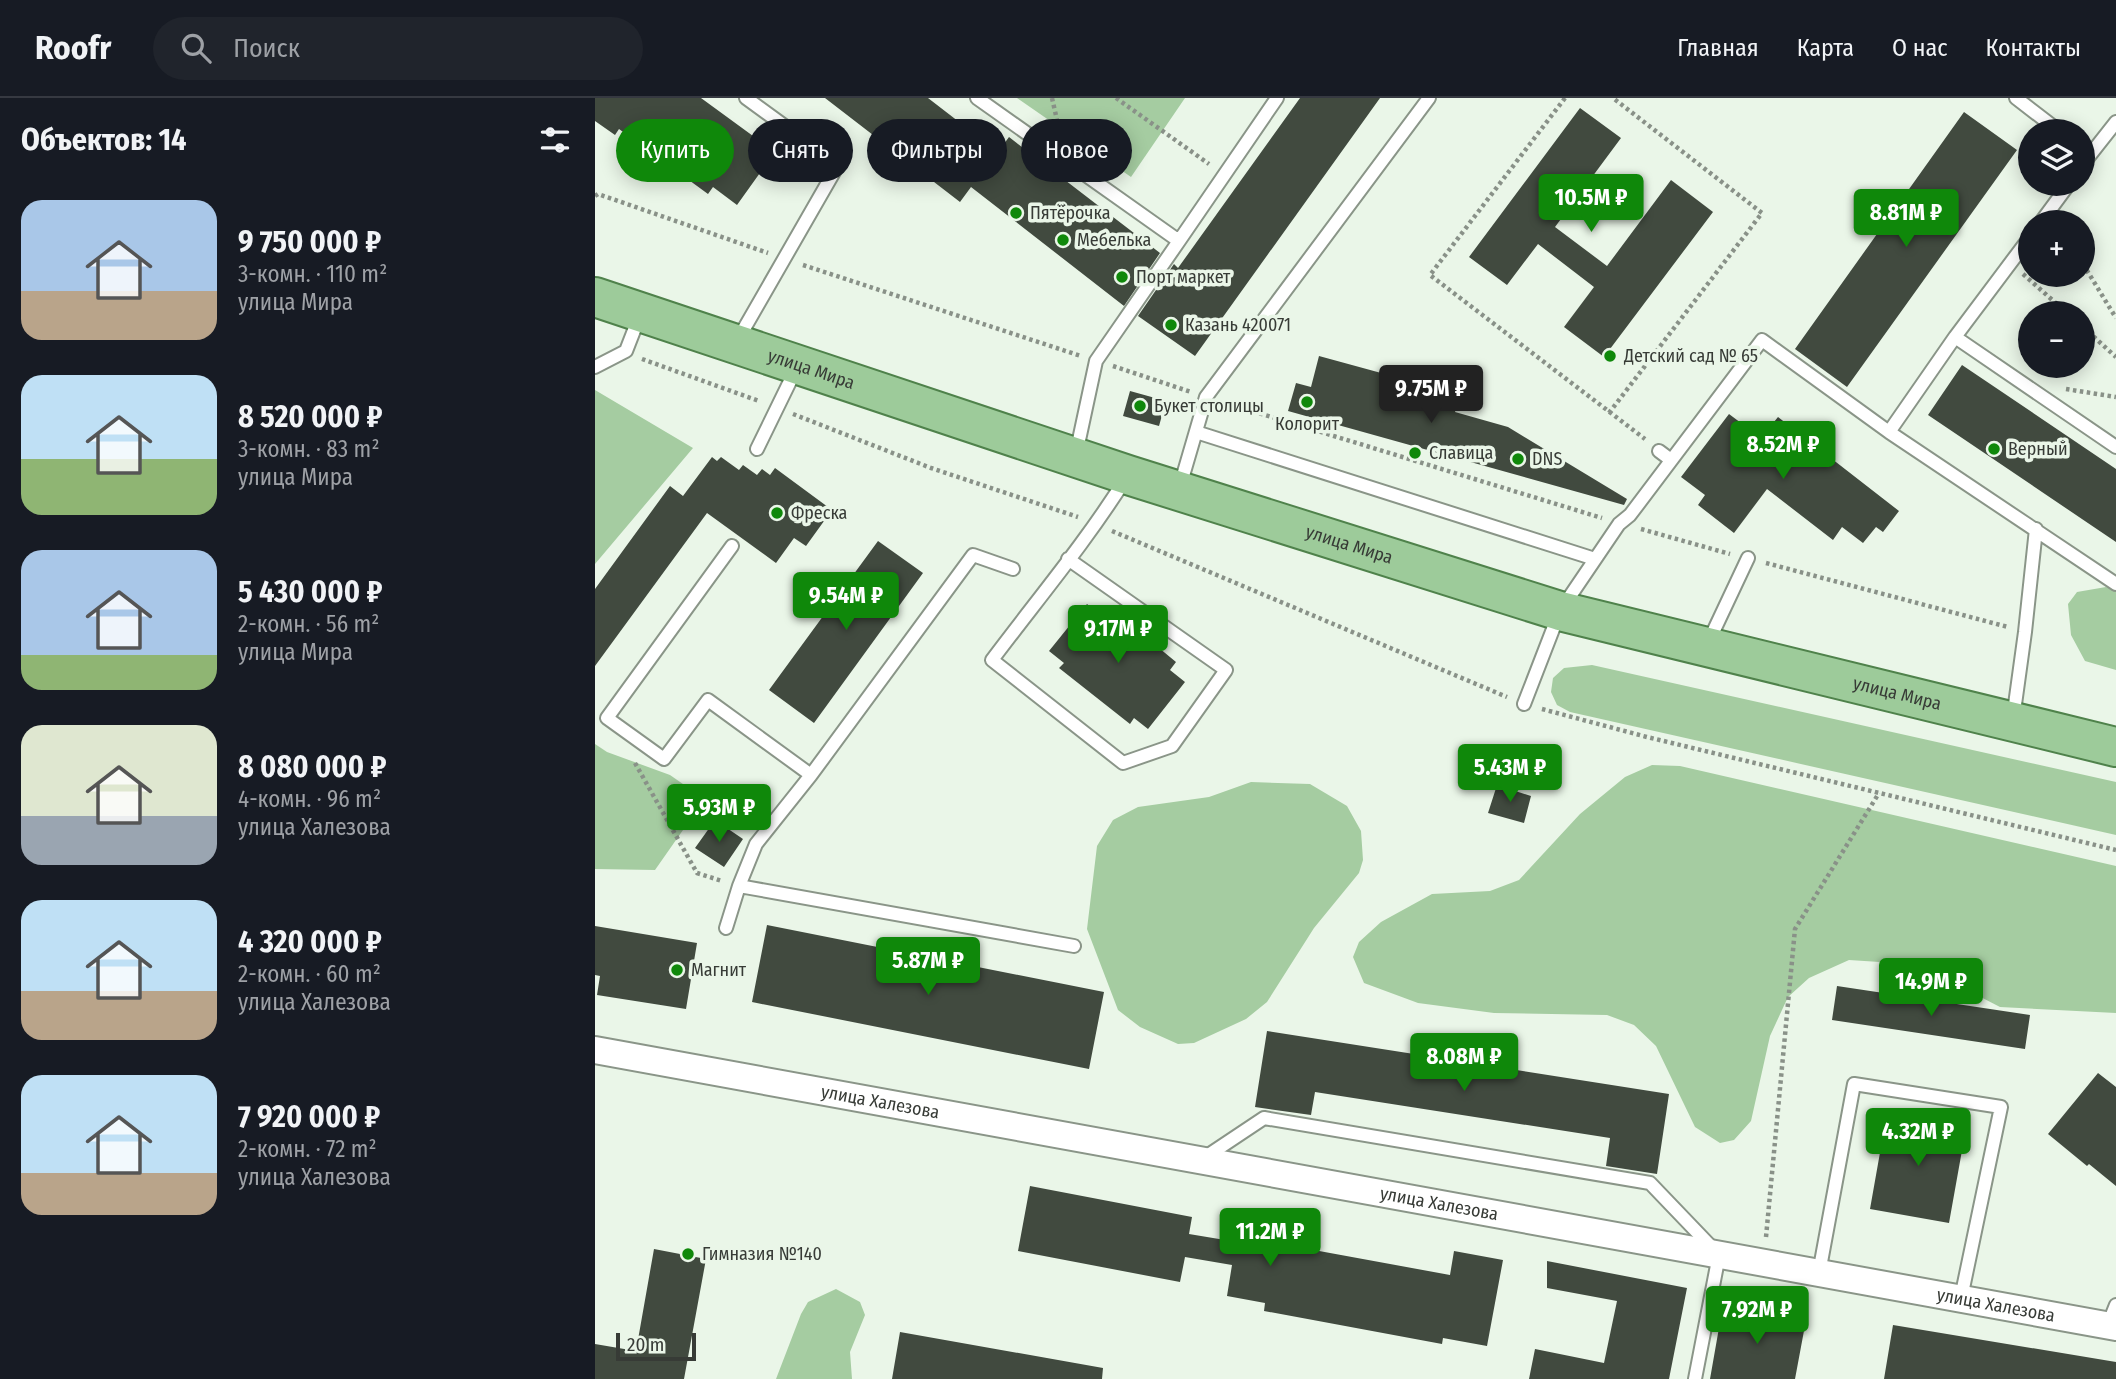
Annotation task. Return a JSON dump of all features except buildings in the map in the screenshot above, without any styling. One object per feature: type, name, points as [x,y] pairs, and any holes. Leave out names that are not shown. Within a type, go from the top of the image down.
[{"type":"main road","name":"улица Мира","points":[[595,297],[1075,458],[1560,611],[2116,747]]},
{"type":"street","name":"улица Халезова","points":[[595,1050],[1819,1273],[1961,1298],[2113,1319]]},
{"type":"lane","points":[[735,345],[838,165],[746,98]]},
{"type":"lane","points":[[977,98],[1179,241]]},
{"type":"lane","points":[[1075,458],[1096,360],[1277,98]]},
{"type":"lane","points":[[1179,491],[1206,397],[1429,98]]},
{"type":"lane","points":[[2016,98],[2043,119]]},
{"type":"lane","points":[[2095,146],[2116,122]]},
{"type":"lane","points":[[1889,432],[2018,253]]},
{"type":"lane","points":[[595,367],[626,351],[641,312]]},
{"type":"lane","points":[[1955,338],[2116,447]]},
{"type":"lane","points":[[1524,704],[1560,611],[1619,524],[1630,515],[1762,340],[1889,432],[2116,584]]},
{"type":"lane","points":[[757,449],[798,365]]},
{"type":"lane","points":[[1196,432],[1595,559]]},
{"type":"lane","points":[[1660,450],[1671,460]]},
{"type":"lane","points":[[1068,559],[1226,670],[1172,746],[1123,763],[992,660],[1068,559],[1097,525],[1128,475]]},
{"type":"lane","points":[[2012,723],[2036,529]]},
{"type":"lane","points":[[732,546],[607,718],[664,759],[708,700],[811,775]]},
{"type":"lane","points":[[726,928],[757,844],[973,555],[1013,569]]},
{"type":"lane","points":[[1706,648],[1748,558]]},
{"type":"lane","points":[[740,886],[1074,946]]},
{"type":"lane","points":[[1819,1273],[1854,1084],[2001,1107],[1961,1298]]},
{"type":"lane","points":[[1200,1160],[1264,1118],[1650,1183],[1719,1255],[1695,1379]]},
{"type":"path","points":[[1117,98],[1224,176]]},
{"type":"path","points":[[1565,98],[1430,275],[1660,450]]},
{"type":"path","points":[[1609,412],[1762,212],[1613,98]]},
{"type":"path","points":[[595,196],[598,194],[1206,397],[1619,524],[2025,632]]},
{"type":"path","points":[[2010,264],[2053,301]]},
{"type":"path","points":[[2095,284],[2116,318]]},
{"type":"path","points":[[2095,338],[2116,357]]},
{"type":"path","points":[[624,352],[931,468],[1097,525],[1524,704],[1647,737],[2116,850]]},
{"type":"path","points":[[635,763],[697,873],[740,886]]},
{"type":"path","points":[[1764,1263],[1795,929],[1879,793]]},
{"type":"green space","points":[[1017,98],[1185,98],[1132,176],[1132,119],[1047,119]]},
{"type":"green space","points":[[595,390],[693,448],[595,564]]},
{"type":"green space","points":[[2106,587],[2116,591],[2116,670],[2085,661],[2071,635],[2068,604],[2077,592]]},
{"type":"green space","points":[[1592,665],[2116,782],[2116,835],[1570,712],[1557,705],[1551,692],[1553,678],[1564,668]]},
{"type":"green space","points":[[595,744],[607,752],[670,775],[693,791],[690,820],[655,870],[595,869]]},
{"type":"green space","points":[[1652,765],[1680,766],[2116,866],[2116,1013],[2000,1007],[1936,974],[1895,963],[1849,960],[1809,978],[1788,997],[1770,1036],[1751,1121],[1734,1140],[1720,1143],[1695,1127],[1656,1046],[1634,1025],[1607,1015],[1494,1013],[1418,1003],[1364,983],[1353,957],[1359,942],[1381,922],[1432,894],[1490,891],[1519,880],[1580,814],[1625,777]]},
{"type":"green space","points":[[1251,782],[1310,784],[1347,806],[1361,831],[1363,860],[1359,873],[1314,928],[1267,1002],[1246,1019],[1194,1043],[1178,1044],[1140,1027],[1118,1010],[1087,929],[1097,846],[1113,820],[1138,807],[1209,797]]},
{"type":"green space","points":[[836,1289],[860,1302],[865,1315],[850,1352],[852,1379],[776,1379],[808,1302]]},
{"type":"place","name":"Пятёрочка","points":[[1016,213]]},
{"type":"place","name":"Мебелька","points":[[1063,240]]},
{"type":"place","name":"Порт маркет","points":[[1122,277]]},
{"type":"place","name":"Казань 420071","points":[[1171,325]]},
{"type":"place","name":"Детский сад № 65","points":[[1610,356]]},
{"type":"place","name":"Колорит","points":[[1307,402]]},
{"type":"place","name":"Букет столицы","points":[[1140,406]]},
{"type":"place","name":"Верный","points":[[1994,449]]},
{"type":"place","name":"Славица","points":[[1415,453]]},
{"type":"place","name":"DNS","points":[[1518,459]]},
{"type":"place","name":"Фреска","points":[[777,513]]},
{"type":"place","name":"Магнит","points":[[677,970]]},
{"type":"place","name":"Гимназия №140","points":[[688,1254]]}]
